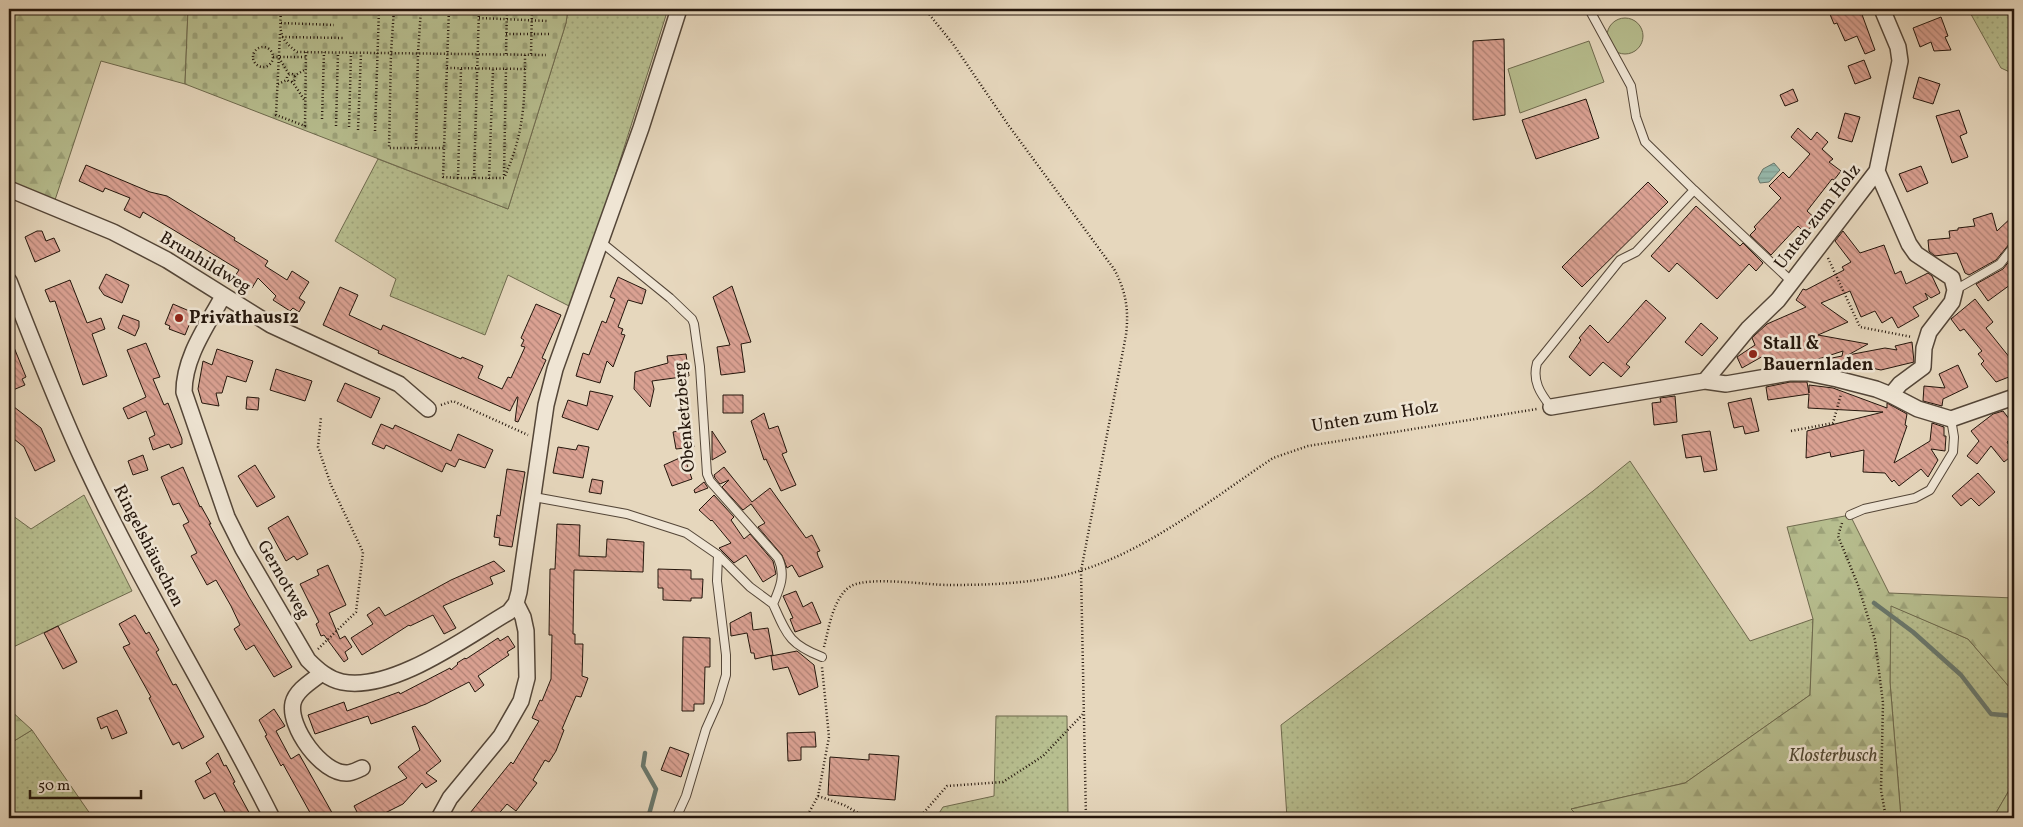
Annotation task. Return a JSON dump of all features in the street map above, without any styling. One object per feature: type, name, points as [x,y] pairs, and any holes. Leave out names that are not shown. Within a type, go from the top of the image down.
[{"type":"street","points":[[439,818],[450,798],[501,736],[521,701],[527,678],[526,631],[523,617],[516,603],[534,497],[546,405],[556,369],[647,110],[679,9]]},
{"type":"street","points":[[1877,171],[1900,61],[1898,47],[1882,9]]},
{"type":"street","name":"Unten zum Holz","points":[[1705,381],[1736,342],[1778,300],[1877,171],[1916,254],[1952,278],[1955,290]]},
{"type":"street","name":"Brunhildweg","points":[[9,189],[113,232],[167,260],[271,325],[398,384],[428,409]]},
{"type":"street","name":"Ringelshäuschen","points":[[9,281],[81,457],[149,592],[272,818]]},
{"type":"street","points":[[1891,395],[1900,384],[1923,367],[1926,340],[1929,332],[1952,302],[1955,290]]},
{"type":"street","name":"Gernotweg","points":[[223,296],[192,354],[184,378],[184,392],[227,517],[243,549],[308,660],[322,673],[342,682],[358,684],[392,677],[417,666],[509,612],[516,603]]},
{"type":"street","points":[[1551,407],[1705,381],[1726,384],[1789,373],[1808,373],[1846,381],[1891,395],[1918,409],[1942,418],[1951,419],[2014,397]]},
{"type":"street","points":[[322,673],[299,692],[293,702],[295,722],[311,752],[334,771],[348,774],[362,768]]},
{"type":"lane","points":[[1589,9],[1631,86],[1636,117],[1645,142],[1792,282]]},
{"type":"lane","points":[[1551,407],[1536,384],[1535,370],[1537,363],[1620,260],[1636,252],[1694,190]]},
{"type":"lane","name":"Obenketzberg","points":[[601,242],[670,298],[692,319],[700,367],[707,474],[710,481],[778,558],[782,581],[772,604]]},
{"type":"lane","points":[[1955,290],[2000,264],[2014,246]]},
{"type":"lane","points":[[1850,515],[1864,509],[1915,498],[1930,490],[1953,452],[1954,437],[1951,419]]},
{"type":"lane","points":[[534,497],[600,508],[686,533],[718,556],[772,604],[786,634],[793,642],[805,650],[822,657]]},
{"type":"lane","points":[[676,818],[686,796],[706,729],[718,702],[726,675],[726,655],[717,581],[718,556]]},
{"type":"path","points":[[281,9],[276,115],[306,126],[306,52]]},
{"type":"path","points":[[374,131],[379,9]]},
{"type":"path","points":[[394,9],[389,148],[444,148]]},
{"type":"path","points":[[416,148],[421,9]]},
{"type":"path","points":[[449,9],[443,177],[504,178]]},
{"type":"path","points":[[474,178],[479,9]]},
{"type":"path","points":[[506,54],[507,9]]},
{"type":"path","points":[[531,54],[532,9]]},
{"type":"path","points":[[925,9],[953,44],[1009,126],[1114,269],[1125,291],[1128,310],[1126,335],[1081,571],[1086,818]]},
{"type":"path","points":[[479,18],[548,21]]},
{"type":"path","points":[[280,23],[334,25]]},
{"type":"path","points":[[280,33],[287,45],[297,52],[546,54]]},
{"type":"path","points":[[506,34],[549,34]]},
{"type":"path","points":[[282,37],[344,38]]},
{"type":"path","points":[[264,47],[272,51],[273,57],[270,64],[261,67],[255,63],[253,57],[257,48],[264,47]]},
{"type":"path","points":[[297,52],[297,57]]},
{"type":"path","points":[[322,119],[324,52]]},
{"type":"path","points":[[336,126],[338,52]]},
{"type":"path","points":[[349,127],[351,52]]},
{"type":"path","points":[[358,130],[361,53]]},
{"type":"path","points":[[504,178],[514,154],[522,122],[525,54]]},
{"type":"path","points":[[273,57],[306,57]]},
{"type":"path","points":[[279,57],[289,74],[294,76]]},
{"type":"path","points":[[447,68],[525,69]]},
{"type":"path","points":[[292,82],[295,78],[294,76],[306,69]]},
{"type":"path","points":[[458,178],[461,69]]},
{"type":"path","points":[[489,179],[493,69]]},
{"type":"path","points":[[504,178],[506,69]]},
{"type":"path","points":[[287,80],[289,74]]},
{"type":"path","points":[[278,84],[287,80],[292,82],[306,102]]},
{"type":"path","points":[[1821,243],[1860,327],[1926,340]]},
{"type":"path","points":[[1791,431],[1833,423],[1846,381]]},
{"type":"path","points":[[428,409],[453,401],[540,441]]},
{"type":"path","name":"Unten zum Holz","points":[[822,657],[840,598],[843,593],[856,585],[881,582],[948,585],[1010,583],[1043,579],[1081,571],[1115,558],[1153,537],[1273,458],[1290,451],[1308,446],[1551,407]]},
{"type":"path","points":[[308,660],[356,612],[363,552],[331,486],[318,447],[321,417]]},
{"type":"path","points":[[1850,515],[1842,523],[1838,536],[1858,585],[1875,640],[1882,703],[1881,790],[1886,818]]},
{"type":"path","points":[[806,818],[818,796],[829,737],[822,679],[822,657]]},
{"type":"path","points":[[920,818],[947,786],[1003,782],[1043,756],[1083,714]]},
{"type":"path","points":[[818,796],[844,805],[867,818]]},
{"type":"green space","points":[[9,9],[188,9],[185,84],[101,61],[55,200],[9,181]]},
{"type":"green space","points":[[188,9],[568,9],[566,23],[508,209],[185,84]]},
{"type":"green space","points":[[568,9],[668,9],[597,233],[569,306],[508,275],[485,335],[390,296],[396,279],[335,241],[378,159],[508,209],[566,23]]},
{"type":"green space","points":[[1968,9],[2014,9],[2014,74],[2001,68]]},
{"type":"green space","points":[[1625,18],[1638,23],[1643,36],[1638,49],[1625,54],[1612,49],[1607,36],[1612,23]]},
{"type":"green space","points":[[1589,41],[1604,82],[1520,113],[1508,69]]},
{"type":"green space","points":[[1630,461],[1750,641],[1813,619],[1810,695],[1685,783],[1571,809],[1580,818],[1287,818],[1281,725],[1593,491]]},
{"type":"green space","points":[[84,495],[132,591],[9,649],[9,513],[31,529]]},
{"type":"green space","name":"Klosterbusch","points":[[1850,515],[1889,593],[2014,598],[2014,698],[2011,689],[1968,639],[1891,606],[1890,682],[1901,818],[1580,818],[1571,809],[1685,783],[1810,695],[1813,619],[1787,527]]},
{"type":"green space","points":[[1890,605],[1968,639],[2011,689],[2014,698],[2014,777],[2011,787],[1993,818],[1901,818],[1890,682]]},
{"type":"green space","points":[[9,709],[32,730],[9,744]]},
{"type":"green space","points":[[996,716],[1067,716],[1068,818],[936,818],[943,807],[994,796]]},
{"type":"green space","points":[[32,730],[93,818],[9,818],[9,744]]},
{"type":"green space","points":[[2014,777],[2014,818],[1993,818],[2011,787]]},
{"type":"shaded area","points":[[1774,163],[1780,170],[1769,182],[1760,183],[1758,178],[1763,169]]},
{"type":"building","points":[[1838,9],[1860,9],[1875,50],[1865,54],[1857,36],[1845,41],[1837,23],[1834,24],[1829,12]]},
{"type":"building","points":[[1941,17],[1948,36],[1945,37],[1951,50],[1934,51],[1931,42],[1920,47],[1913,28]]},
{"type":"building","points":[[1504,39],[1505,115],[1473,120],[1473,41]]},
{"type":"building","points":[[1864,60],[1871,78],[1855,84],[1848,66]]},
{"type":"building","points":[[1919,77],[1940,84],[1933,104],[1913,98]]},
{"type":"building","points":[[1793,89],[1798,101],[1785,106],[1780,95]]},
{"type":"building","points":[[1586,99],[1599,138],[1536,159],[1522,120]]},
{"type":"building","points":[[1959,110],[1967,133],[1960,136],[1968,157],[1952,163],[1936,116]]},
{"type":"building","points":[[1845,113],[1860,117],[1852,142],[1838,138]]},
{"type":"building","points":[[1798,128],[1811,140],[1817,132],[1828,142],[1822,149],[1833,159],[1829,162],[1841,171],[1834,180],[1832,179],[1807,211],[1817,220],[1805,233],[1798,226],[1771,255],[1750,235],[1756,229],[1754,227],[1781,198],[1769,186],[1783,172],[1789,178],[1810,154],[1791,137]]},
{"type":"building","points":[[86,165],[150,192],[167,196],[268,261],[265,266],[287,280],[292,271],[309,282],[299,298],[305,302],[299,312],[293,308],[290,311],[273,300],[276,296],[258,278],[252,288],[235,276],[239,270],[172,229],[143,212],[140,218],[124,210],[130,198],[105,188],[103,192],[79,181]]},
{"type":"building","points":[[1921,166],[1928,183],[1907,192],[1899,174]]},
{"type":"building","points":[[1648,182],[1668,202],[1582,287],[1562,267]]},
{"type":"building","points":[[1696,206],[1740,246],[1743,243],[1763,263],[1756,271],[1749,264],[1717,299],[1677,263],[1669,272],[1651,256]]},
{"type":"building","points":[[1992,213],[1997,231],[2014,215],[2014,240],[1996,260],[1969,275],[1965,273],[1957,253],[1935,256],[1929,251],[1928,240],[1950,238],[1949,231],[1975,226],[1973,219]]},
{"type":"building","points":[[37,231],[42,231],[46,241],[54,238],[60,251],[35,262],[25,237]]},
{"type":"building","points":[[1843,231],[1860,253],[1884,245],[1895,274],[1901,271],[1906,284],[1928,273],[1932,276],[1940,293],[1931,298],[1925,293],[1928,299],[1913,307],[1919,316],[1898,328],[1892,317],[1882,323],[1875,311],[1861,317],[1850,291],[1821,303],[1848,322],[1818,335],[1868,344],[1848,355],[1885,348],[1897,350],[1895,346],[1912,342],[1914,362],[1881,370],[1827,359],[1842,356],[1843,351],[1803,364],[1766,367],[1765,355],[1742,368],[1737,357],[1755,345],[1752,338],[1755,335],[1767,324],[1806,307],[1796,300],[1803,289],[1806,290],[1844,270],[1842,267],[1851,262],[1835,241]]},
{"type":"building","points":[[2014,255],[2014,282],[1988,301],[1976,284],[2003,269]]},
{"type":"building","points":[[106,274],[129,285],[122,303],[104,295],[99,288]]},
{"type":"building","points":[[618,277],[646,290],[642,304],[628,300],[618,327],[623,329],[621,334],[625,335],[613,367],[607,361],[600,383],[576,376],[583,353],[589,355],[602,321],[606,323],[615,299],[610,297]]},
{"type":"building","points":[[70,280],[87,323],[101,318],[105,329],[92,334],[107,376],[83,385],[55,301],[50,302],[45,290]]},
{"type":"building","points":[[732,286],[751,342],[741,344],[745,372],[721,375],[717,347],[730,345],[713,297]]},
{"type":"building","points":[[340,287],[358,295],[349,315],[381,330],[383,325],[461,359],[462,357],[483,366],[478,378],[502,389],[508,377],[511,378],[525,347],[521,346],[524,340],[521,338],[536,304],[561,315],[542,358],[546,360],[518,422],[515,421],[518,397],[510,411],[378,353],[379,351],[323,325]]},
{"type":"building","points":[[1975,299],[1993,322],[1986,328],[2010,358],[2014,356],[2014,375],[1996,382],[1981,364],[1984,361],[1978,354],[1982,351],[1964,329],[1960,331],[1951,319]]},
{"type":"building","points":[[1646,300],[1666,318],[1626,364],[1630,367],[1621,377],[1603,362],[1590,376],[1569,357],[1581,340],[1579,338],[1590,325],[1608,343]]},
{"type":"building","name":"Privathaus12","points":[[173,304],[194,313],[185,335],[169,329],[170,326],[165,324]]},
{"type":"building","points":[[123,315],[139,321],[139,327],[135,336],[118,328]]},
{"type":"building","points":[[1701,323],[1718,338],[1702,356],[1685,342]]},
{"type":"building","points":[[9,335],[26,377],[22,379],[25,385],[13,390],[9,379]]},
{"type":"building","points":[[146,343],[160,377],[153,379],[164,405],[168,403],[182,439],[182,444],[171,448],[169,444],[153,450],[149,438],[155,435],[146,411],[128,419],[123,408],[146,397],[127,350]]},
{"type":"building","points":[[217,349],[253,361],[246,382],[227,376],[222,393],[216,393],[219,406],[202,403],[198,389],[203,361],[212,365]]},
{"type":"building","points":[[686,354],[689,376],[652,381],[654,389],[650,407],[634,389],[635,372],[668,363],[667,356]]},
{"type":"building","points":[[1958,365],[1968,387],[1943,399],[1942,406],[1923,401],[1924,386],[1945,388],[1939,374]]},
{"type":"building","points":[[276,369],[312,381],[305,401],[270,390]]},
{"type":"building","points":[[1790,382],[1807,382],[1809,393],[1809,385],[1833,388],[1887,408],[1887,403],[1907,414],[1905,425],[1907,426],[1894,463],[1930,441],[1932,423],[1944,427],[1944,436],[1946,436],[1945,451],[1931,449],[1938,460],[1928,477],[1921,469],[1899,486],[1894,480],[1892,482],[1885,473],[1863,472],[1864,450],[1831,457],[1830,452],[1806,458],[1807,431],[1883,412],[1808,408],[1809,394],[1768,400],[1766,387]]},
{"type":"building","points":[[345,383],[380,398],[371,418],[337,401]]},
{"type":"building","points":[[590,391],[613,396],[598,430],[562,417],[568,400],[587,406]]},
{"type":"building","points":[[723,395],[743,395],[743,413],[723,413]]},
{"type":"building","points":[[1675,396],[1677,422],[1654,425],[1652,403],[1661,402],[1660,398]]},
{"type":"building","points":[[247,397],[259,398],[258,410],[246,409]]},
{"type":"building","points":[[1751,398],[1759,431],[1745,434],[1743,426],[1734,428],[1728,403]]},
{"type":"building","points":[[9,403],[41,428],[55,461],[35,471],[24,447],[9,435]]},
{"type":"building","points":[[2003,411],[2014,425],[2014,436],[2007,442],[2014,454],[2004,462],[1991,446],[1977,464],[1967,456],[1979,441],[1971,431],[1993,414]]},
{"type":"building","points":[[764,413],[769,429],[778,426],[787,452],[782,454],[796,485],[781,491],[766,459],[764,460],[751,421]]},
{"type":"building","points":[[381,424],[393,429],[395,425],[451,451],[458,434],[493,450],[485,468],[459,459],[455,467],[446,463],[442,472],[386,445],[384,449],[372,444]]},
{"type":"building","points":[[691,429],[694,447],[676,449],[673,432]]},
{"type":"building","points":[[712,431],[726,452],[712,460]]},
{"type":"building","points":[[1710,431],[1717,470],[1704,472],[1701,456],[1686,458],[1682,435]]},
{"type":"building","points":[[578,445],[589,447],[583,478],[553,473],[558,447],[576,450]]},
{"type":"building","points":[[143,455],[148,470],[133,475],[128,461]]},
{"type":"building","points":[[684,456],[692,479],[672,486],[664,465]]},
{"type":"building","points":[[255,465],[275,497],[257,507],[238,476]]},
{"type":"building","points":[[183,467],[200,507],[211,524],[209,524],[249,597],[292,667],[274,677],[254,645],[246,650],[234,629],[240,625],[216,580],[207,585],[191,556],[197,553],[183,525],[189,522],[179,503],[173,505],[161,477]]},
{"type":"building","points":[[724,467],[752,502],[770,488],[806,538],[812,535],[820,551],[817,552],[823,567],[799,577],[792,565],[787,568],[782,555],[758,527],[765,523],[751,504],[743,510],[722,487],[729,480],[720,484],[715,478],[714,475]]},
{"type":"building","points":[[507,469],[525,472],[512,547],[499,545],[500,538],[494,537],[497,515],[500,516]]},
{"type":"building","points":[[1978,473],[1995,492],[1979,506],[1971,498],[1961,506],[1952,496]]},
{"type":"building","points":[[592,479],[603,481],[601,494],[589,492]]},
{"type":"building","points":[[704,482],[708,488],[695,493],[694,490]]},
{"type":"building","points":[[714,495],[734,517],[731,520],[744,539],[750,534],[773,561],[776,574],[763,582],[746,555],[734,563],[719,548],[731,543],[712,520],[699,510]]},
{"type":"building","points":[[288,516],[308,554],[297,560],[294,556],[286,561],[268,528]]},
{"type":"building","points":[[557,524],[580,525],[579,556],[606,557],[607,539],[644,542],[643,572],[574,570],[573,634],[575,634],[575,644],[583,644],[582,676],[588,678],[581,697],[576,696],[562,729],[564,730],[556,751],[549,762],[545,760],[533,780],[537,783],[516,811],[507,804],[495,818],[466,818],[511,762],[513,764],[539,721],[532,718],[540,700],[542,701],[551,679],[552,635],[549,635],[550,569],[555,569]]},
{"type":"building","points":[[494,561],[505,571],[490,577],[493,584],[443,606],[456,628],[444,634],[433,615],[409,625],[362,655],[351,638],[373,624],[367,615],[379,607],[385,616],[451,580]]},
{"type":"building","points":[[328,565],[346,605],[329,613],[340,639],[345,636],[352,647],[345,652],[348,659],[344,662],[324,635],[321,636],[316,624],[319,622],[300,584],[319,575],[317,570]]},
{"type":"building","points":[[658,569],[691,570],[691,579],[703,579],[702,598],[691,598],[691,601],[663,600],[663,588],[658,588]]},
{"type":"building","points":[[796,591],[803,607],[812,602],[821,623],[795,632],[790,619],[793,618],[783,596]]},
{"type":"building","points":[[751,612],[753,630],[768,628],[773,655],[755,659],[754,653],[751,653],[747,633],[731,636],[730,623]]},
{"type":"building","points":[[135,615],[146,634],[149,632],[159,650],[156,652],[173,685],[176,684],[204,737],[182,749],[179,742],[173,745],[149,698],[151,697],[123,647],[130,644],[119,624]]},
{"type":"building","points":[[58,626],[77,662],[63,669],[44,633]]},
{"type":"building","points":[[508,636],[515,647],[507,652],[509,655],[478,676],[484,685],[475,692],[469,682],[426,704],[380,721],[371,724],[368,716],[315,734],[308,715],[344,702],[347,711],[399,692],[400,694],[450,668],[451,670],[457,663],[498,638],[500,641]]},
{"type":"building","points":[[683,637],[710,638],[710,667],[705,667],[704,704],[694,704],[694,711],[682,711]]},
{"type":"building","points":[[797,651],[814,665],[818,687],[799,695],[788,667],[773,670],[771,656]]},
{"type":"building","points":[[274,709],[285,726],[276,731],[291,759],[299,754],[335,818],[313,818],[283,764],[281,766],[259,720]]},
{"type":"building","points":[[117,710],[127,733],[112,739],[107,726],[101,729],[97,718]]},
{"type":"building","points":[[415,726],[441,761],[426,773],[437,781],[426,788],[422,783],[403,804],[375,818],[360,818],[354,806],[407,778],[398,767],[420,750],[412,727]]},
{"type":"building","points":[[815,732],[816,747],[801,747],[801,760],[788,761],[787,733]]},
{"type":"building","points":[[670,747],[689,754],[681,777],[661,770]]},
{"type":"building","points":[[218,753],[235,782],[233,783],[252,818],[228,818],[215,793],[204,799],[195,781],[211,772],[206,763]]},
{"type":"building","points":[[869,754],[899,756],[895,800],[828,795],[830,757],[869,760]]},
{"type":"waterway","points":[[1874,603],[1913,632],[1961,675],[1991,714],[2014,716]]},
{"type":"waterway","points":[[2011,634],[2014,649]]},
{"type":"waterway","points":[[645,753],[643,766],[656,789],[648,818]]},
{"type":"waterway","points":[[2008,818],[2014,804]]},
{"type":"place","name":"Privathaus12","points":[[179,318]]},
{"type":"place","name":"Stall & Bauernladen","points":[[1753,354]]}]
